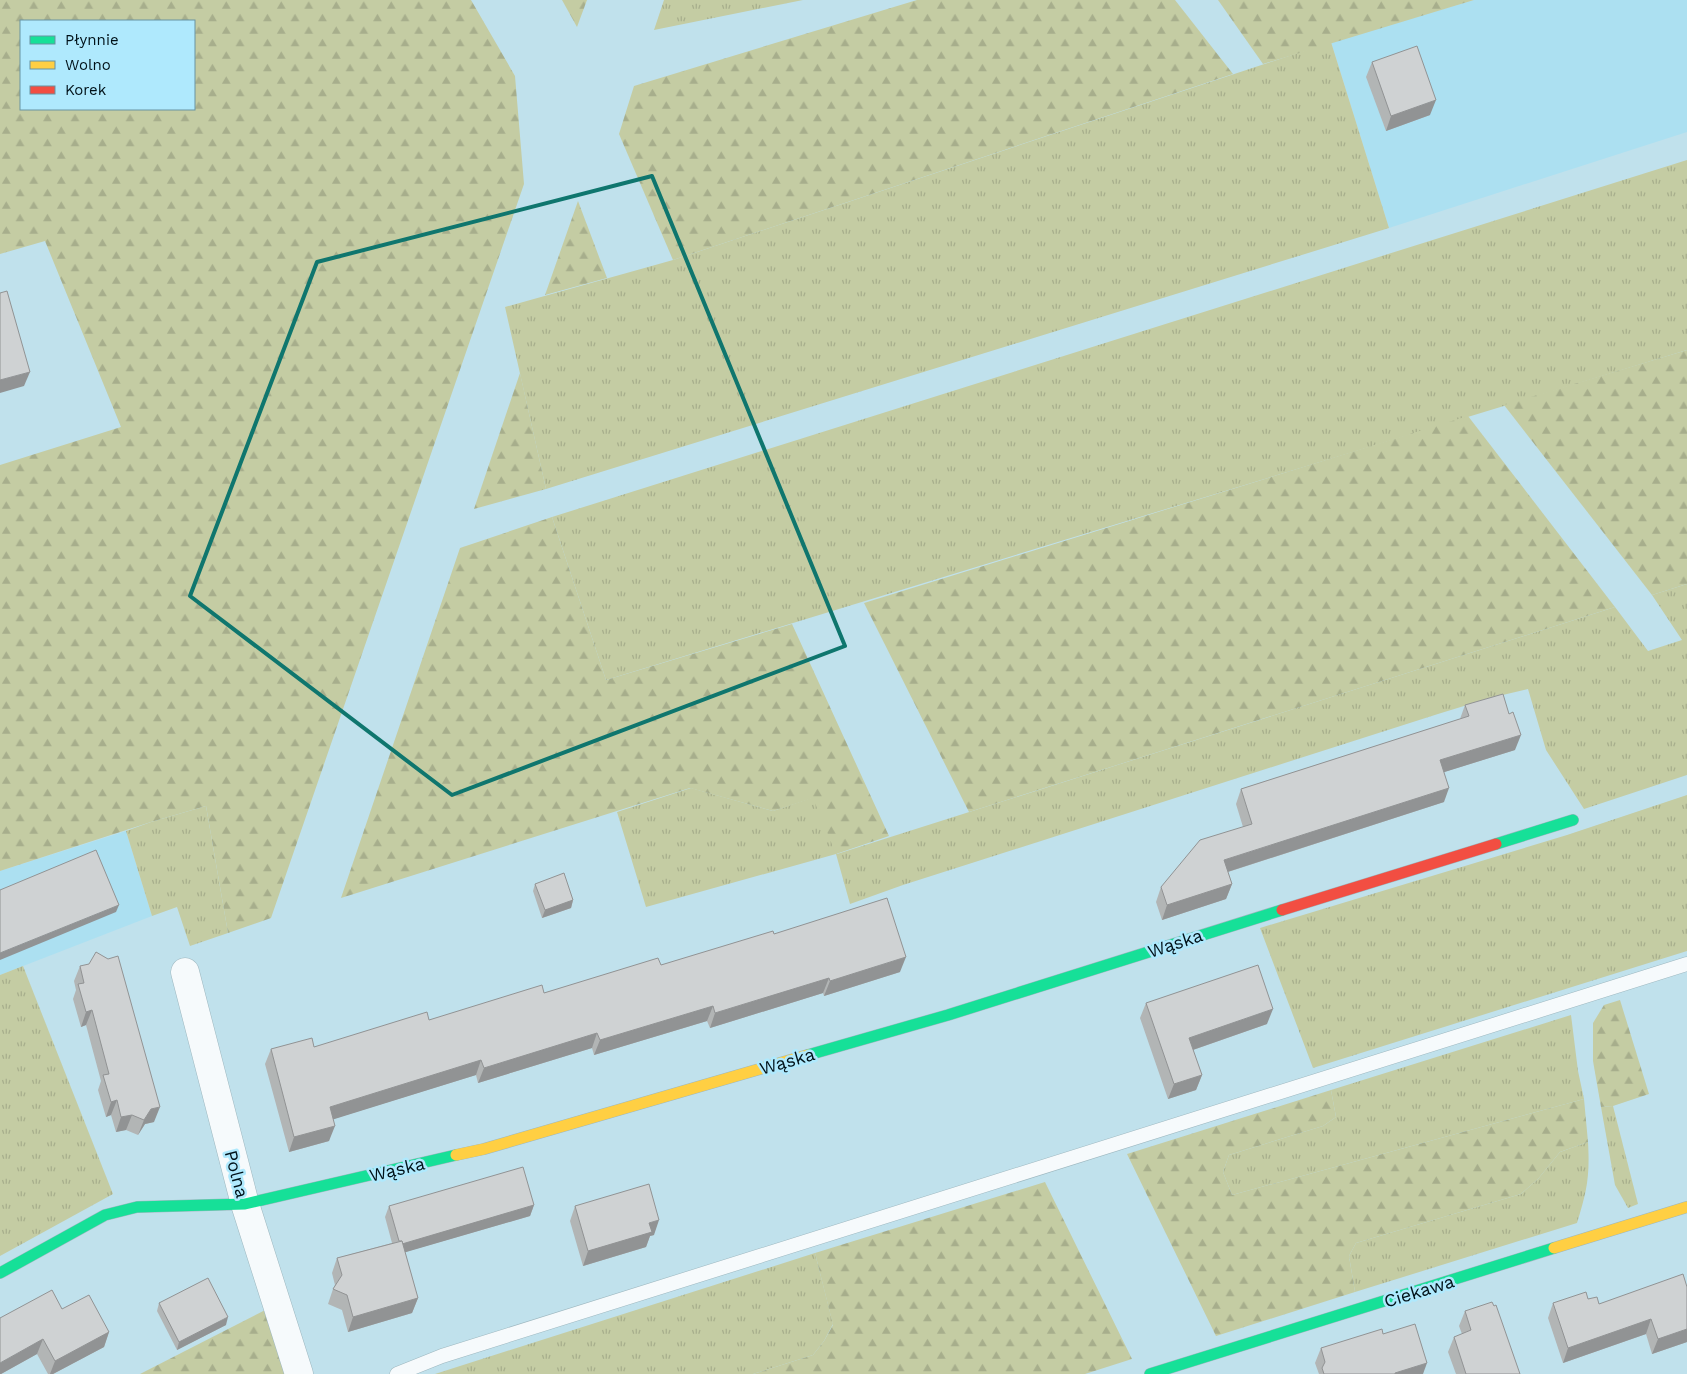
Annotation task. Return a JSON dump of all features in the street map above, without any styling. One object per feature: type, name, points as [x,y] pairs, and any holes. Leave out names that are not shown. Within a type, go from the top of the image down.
[{"type":"street","name":"Wąska","points":[[0,1273],[105,1215],[116,1211],[137,1207],[245,1204],[484,1149],[939,1017],[1573,820]]},
{"type":"street","name":"Polna","points":[[185,972],[245,1204],[299,1374]]},
{"type":"street","name":"Ciekawa","points":[[1150,1374],[1687,1207]]},
{"type":"lane","points":[[397,1374],[442,1356],[1687,964]]},
{"type":"highlighted area","points":[[652,176],[845,646],[452,795],[190,596],[317,262]]},
{"type":"shaded area","points":[[1474,0],[1687,0],[1687,132],[1389,228],[1331,42]]},
{"type":"shaded area","points":[[126,831],[152,916],[0,975],[0,871]]},
{"type":"green space","points":[[0,0],[471,0],[515,76],[524,184],[271,918],[228,933],[206,806],[0,871],[0,465],[121,427],[45,241],[0,254]]},
{"type":"green space","points":[[562,0],[587,0],[577,27]]},
{"type":"green space","points":[[664,0],[803,0],[654,30]]},
{"type":"green space","points":[[917,0],[1175,0],[1233,74],[673,260],[619,134],[634,86]]},
{"type":"green space","points":[[1218,0],[1474,0],[1263,64]]},
{"type":"green space","points":[[1331,42],[1389,228],[546,489],[505,307],[673,260]]},
{"type":"green space","points":[[1687,160],[1687,350],[606,680],[552,517]]},
{"type":"green space","points":[[578,201],[607,278],[545,295]]},
{"type":"green space","points":[[1687,350],[1687,584],[1652,595],[1504,405]]},
{"type":"green space","points":[[520,373],[546,489],[474,509]]},
{"type":"green space","points":[[1468,416],[1615,607],[969,812],[864,603]]},
{"type":"green space","points":[[552,517],[606,680],[792,624],[889,836],[836,854],[813,798],[773,811],[690,788],[341,898],[460,548]]},
{"type":"green space","points":[[1687,584],[1687,775],[1584,809],[1546,750],[1528,689],[1438,714],[903,885],[850,904],[836,854],[646,907],[617,812],[691,788],[773,811],[814,797],[837,854],[1615,607],[1648,651],[1682,640],[1652,595]]},
{"type":"green space","points":[[1687,795],[1687,951],[1313,1068],[1260,928],[1567,835]]},
{"type":"green space","points":[[206,806],[228,933],[190,946],[177,907],[152,916],[126,831]]},
{"type":"green space","points":[[23,966],[113,1194],[0,1256],[0,975]]},
{"type":"green space","points":[[1620,1000],[1649,1094],[1613,1106],[1601,1107],[1593,1061],[1593,1023],[1604,1005]]},
{"type":"green space","points":[[1571,1015],[1578,1071],[1584,1099],[1232,1195],[1223,1172],[1229,1155],[1323,1126],[1336,1117],[1331,1090]]},
{"type":"green space","points":[[1331,1090],[1336,1117],[1323,1126],[1229,1155],[1223,1172],[1232,1195],[1584,1099],[1588,1142],[1560,1152],[1538,1179],[1521,1194],[1356,1243],[1349,1256],[1355,1292],[1216,1336],[1127,1154]]},
{"type":"green space","points":[[1613,1106],[1638,1204],[1628,1208],[1615,1185],[1601,1107]]},
{"type":"green space","points":[[1588,1142],[1589,1164],[1587,1183],[1577,1223],[1355,1292],[1349,1256],[1356,1243],[1521,1194],[1538,1179],[1560,1152]]},
{"type":"green space","points":[[1045,1182],[1132,1359],[1085,1374],[753,1374],[813,1355],[833,1325],[815,1253]]},
{"type":"green space","points":[[815,1253],[833,1324],[824,1341],[813,1355],[753,1374],[435,1374]]},
{"type":"green space","points":[[271,1307],[292,1374],[140,1374]]},
{"type":"building","points":[[1417,46],[1436,100],[1391,116],[1372,62]]},
{"type":"building","points":[[7,291],[30,372],[0,380],[0,293]]},
{"type":"building","points":[[1503,694],[1509,714],[1513,712],[1521,735],[1440,760],[1449,788],[1224,860],[1232,884],[1167,905],[1161,887],[1200,840],[1252,824],[1241,789],[1469,716],[1465,705]]},
{"type":"building","points":[[96,850],[119,905],[0,953],[0,890]]},
{"type":"building","points":[[564,873],[573,900],[545,910],[535,884]]},
{"type":"building","points":[[887,898],[906,957],[830,981],[829,978],[715,1013],[713,1006],[600,1040],[597,1033],[484,1068],[481,1060],[330,1107],[335,1126],[294,1137],[271,1049],[312,1038],[314,1047],[427,1012],[429,1020],[542,985],[544,993],[658,958],[661,965],[773,931],[774,934]]},
{"type":"building","points":[[96,952],[108,959],[118,956],[160,1107],[151,1109],[144,1120],[132,1115],[121,1117],[117,1100],[111,1102],[103,1075],[109,1074],[92,1010],[86,1012],[78,984],[84,983],[80,966],[89,964]]},
{"type":"building","points":[[1258,965],[1273,1009],[1189,1038],[1202,1075],[1174,1084],[1146,1003]]},
{"type":"building","points":[[523,1167],[534,1205],[402,1244],[402,1241],[399,1241],[389,1206]]},
{"type":"building","points":[[649,1184],[659,1220],[649,1223],[652,1232],[588,1251],[575,1206]]},
{"type":"building","points":[[402,1241],[418,1298],[353,1317],[347,1295],[333,1289],[342,1275],[337,1258]]},
{"type":"building","points":[[1683,1274],[1687,1287],[1687,1329],[1658,1339],[1651,1319],[1568,1348],[1553,1303],[1586,1292],[1588,1299],[1597,1297],[1599,1304]]},
{"type":"building","points":[[208,1278],[228,1317],[179,1342],[159,1303]]},
{"type":"building","points":[[52,1290],[62,1309],[89,1295],[109,1332],[55,1361],[43,1339],[0,1363],[0,1318]]},
{"type":"building","points":[[1492,1302],[1494,1306],[1496,1305],[1520,1374],[1466,1374],[1454,1337],[1471,1330],[1465,1311]]},
{"type":"building","points":[[1415,1324],[1427,1363],[1395,1374],[1324,1374],[1322,1368],[1325,1362],[1321,1348],[1382,1329],[1383,1334]]},
{"type":"traffic: fast","points":[[1496,844],[1573,820]]},
{"type":"traffic: fast","points":[[808,1055],[948,1015],[1282,910]]},
{"type":"traffic: fast","points":[[0,1273],[105,1215],[137,1207],[245,1204],[456,1155]]},
{"type":"traffic: fast","points":[[1150,1374],[1554,1248]]},
{"type":"traffic: slow","points":[[456,1155],[484,1149],[808,1055]]},
{"type":"traffic: slow","points":[[1554,1248],[1687,1207]]},
{"type":"traffic: jam","points":[[1282,910],[1496,844]]}]
